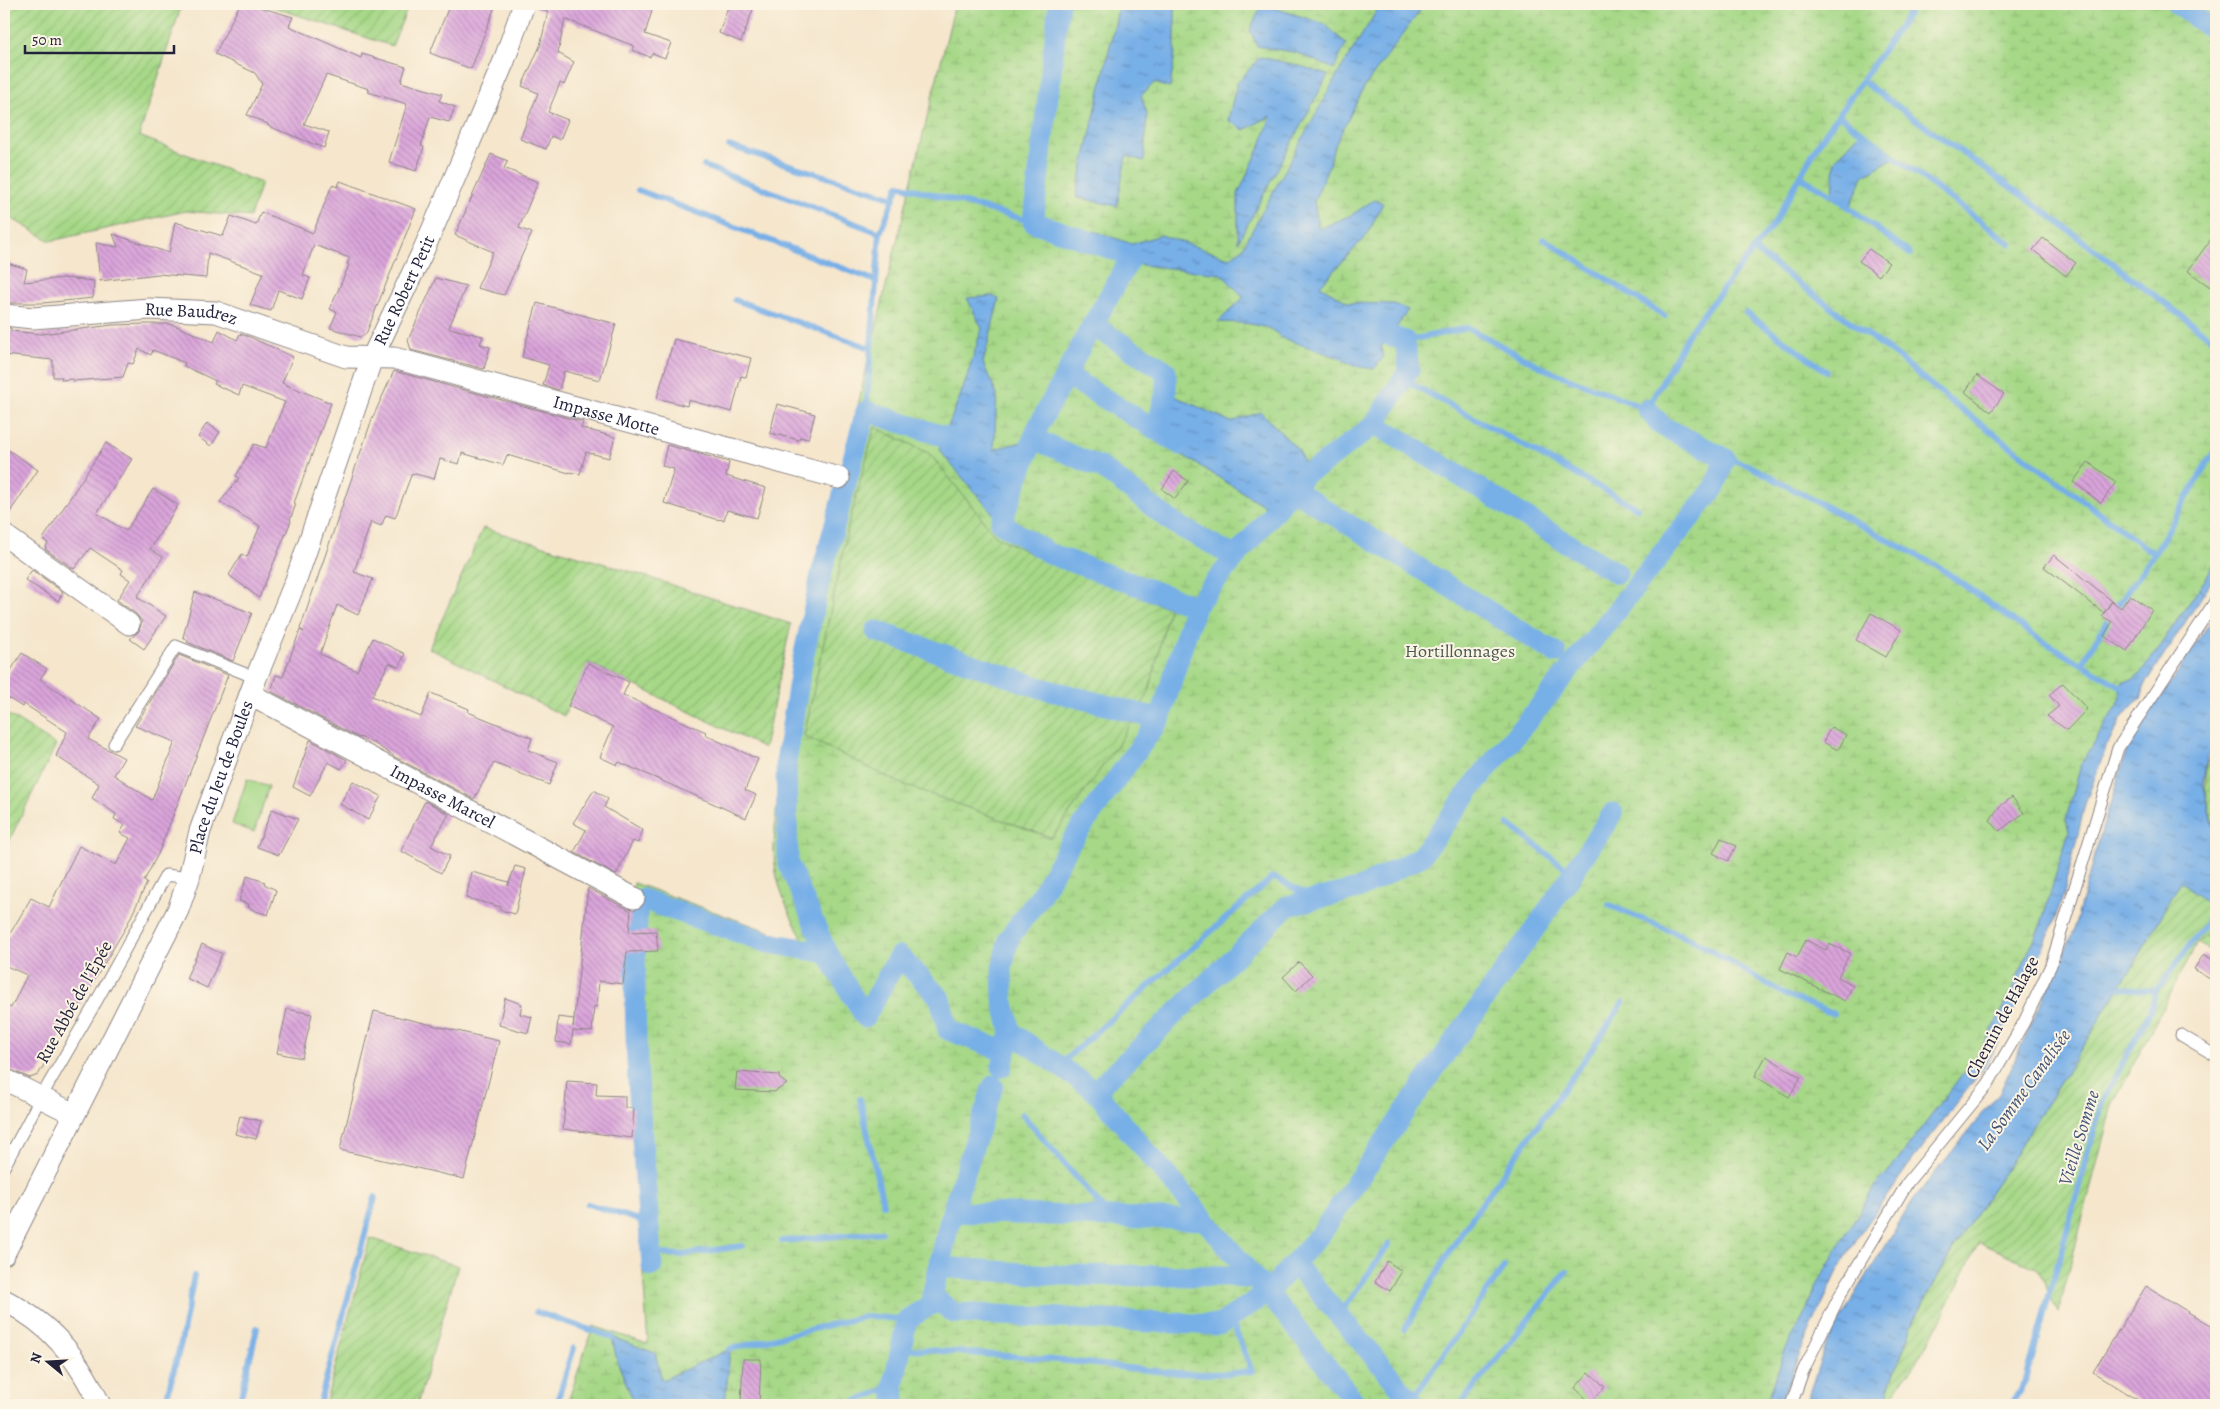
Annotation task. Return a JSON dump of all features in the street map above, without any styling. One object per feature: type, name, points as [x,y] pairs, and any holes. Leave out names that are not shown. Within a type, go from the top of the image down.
[{"type":"street","name":"Rue Robert Petit","points":[[296,580],[372,358],[452,184],[504,61],[524,4]]},
{"type":"street","name":"Rue Baudrez","points":[[4,315],[33,318],[149,309],[216,312],[346,357],[372,358]]},
{"type":"street","name":"Impasse Motte","points":[[372,358],[394,358],[839,478]]},
{"type":"street","points":[[4,535],[129,624]]},
{"type":"street","name":"Place du Jeu de Boules","points":[[4,1254],[178,910],[189,878],[200,831],[253,686],[296,580]]},
{"type":"street","name":"Impasse Marcel","points":[[253,686],[634,898]]},
{"type":"street","points":[[4,1079],[74,1114]]},
{"type":"street","points":[[4,1300],[23,1310],[61,1342],[86,1375],[100,1405]]},
{"type":"street","points":[[4,1316],[45,1327]]},
{"type":"lane","name":"Chemin de Halage","points":[[1791,1405],[1803,1371],[1840,1295],[1908,1182],[1988,1084],[2024,1022],[2051,965],[2118,748],[2216,600]]},
{"type":"lane","name":"Place du Jeu de Boules","points":[[114,744],[176,646],[253,686]]},
{"type":"lane","name":"Rue Abbé de l'Épée","points":[[4,1167],[41,1096],[96,1002],[166,875],[189,878]]},
{"type":"lane","points":[[2181,1035],[2216,1056]]},
{"type":"green space","points":[[4,4],[182,4],[139,136],[261,183],[250,217],[186,211],[50,241],[4,214]]},
{"type":"green space","points":[[264,4],[409,4],[392,46]]},
{"type":"green space","name":"Hortillonnages","points":[[955,4],[2216,4],[2216,569],[2095,752],[2061,895],[1980,1068],[1882,1194],[1829,1280],[1773,1405],[567,1405],[593,1326],[648,1344],[632,1112],[627,1005],[628,932],[634,883],[793,940],[803,940],[783,897],[776,874],[774,850],[776,816],[784,749],[797,682],[884,293]]},
{"type":"green space","points":[[875,427],[930,454],[996,536],[1037,557],[1169,608],[1149,692],[1118,744],[1052,838],[902,784],[804,736],[849,523]]},
{"type":"green space","points":[[483,528],[626,570],[791,624],[764,748],[589,663],[564,716],[429,648]]},
{"type":"green space","points":[[4,712],[56,745],[4,851]]},
{"type":"green space","points":[[2216,744],[2216,841],[2205,780],[2209,757]]},
{"type":"green space","points":[[247,779],[269,786],[254,832],[232,824]]},
{"type":"green space","points":[[2181,880],[2205,902],[2216,886],[2216,927],[2197,943],[2112,1105],[2058,1313],[2038,1269],[1979,1242],[1928,1345],[1885,1405],[1883,1405],[1913,1323],[1956,1243],[2007,1167],[2138,958]]},
{"type":"green space","points":[[2216,927],[2216,954],[2197,943]]},
{"type":"green space","points":[[370,1238],[458,1266],[417,1405],[325,1405]]},
{"type":"water","points":[[1111,4],[1177,4],[1175,5],[1175,53],[1170,88],[1154,83],[1141,96],[1147,113],[1144,161],[1126,156],[1117,206],[1076,197],[1118,10]]},
{"type":"water","points":[[1262,4],[1325,24],[1346,44],[1334,69],[1298,53],[1257,46],[1250,30]]},
{"type":"water","points":[[1381,4],[1425,4],[1365,86],[1334,147],[1314,202],[1319,229],[1353,214],[1374,200],[1383,203],[1367,235],[1320,286],[1349,303],[1394,304],[1408,310],[1388,340],[1381,347],[1383,358],[1374,369],[1354,366],[1340,358],[1282,338],[1261,326],[1218,322],[1244,297],[1221,274],[1134,264],[1088,252],[1094,231],[1132,244],[1161,235],[1229,258],[1242,249],[1336,77]]},
{"type":"water","points":[[1260,57],[1297,65],[1328,75],[1238,242],[1238,194],[1261,145],[1271,116],[1244,130],[1228,120],[1237,83]]},
{"type":"water","points":[[1861,132],[1895,157],[1863,176],[1850,208],[1833,195],[1835,160]]},
{"type":"water","points":[[992,296],[999,299],[983,363],[997,395],[994,449],[1034,439],[1001,523],[939,450],[964,386],[982,328],[967,298]]},
{"type":"water","points":[[1166,392],[1231,422],[1261,412],[1299,451],[1307,472],[1279,504],[1268,508],[1150,435],[1156,429]]},
{"type":"water","points":[[2216,559],[2216,574],[2144,687],[2141,699],[2124,715],[2107,745],[2085,804],[2064,894],[2051,929],[2033,972],[1987,1064],[1908,1166],[1858,1237],[1840,1267],[1809,1332],[1779,1405],[1766,1405],[1785,1350],[1805,1313],[1820,1279],[1844,1237],[1876,1185],[1896,1163],[1983,1046],[2004,1007],[2041,924],[2069,831],[2066,819],[2081,765],[2121,698],[2120,688],[2123,682],[2132,680],[2141,673],[2205,580]]},
{"type":"water","name":"La Somme Canalisée","points":[[2216,613],[2216,744],[2207,757],[2203,782],[2216,841],[2216,886],[2205,902],[2181,881],[2138,958],[2007,1167],[1956,1243],[1913,1323],[1883,1405],[1805,1405],[1827,1341],[1913,1200],[2000,1092],[2072,936],[2096,849],[2127,749],[2147,718],[2147,710],[2154,702],[2160,699]]},
{"type":"water","points":[[612,1337],[655,1353],[662,1380],[730,1349],[725,1405],[635,1405],[617,1361]]},
{"type":"building","points":[[240,4],[249,4],[293,17],[289,26],[361,58],[362,54],[406,67],[401,82],[442,94],[439,101],[455,107],[449,122],[430,117],[421,146],[424,147],[416,171],[389,162],[407,104],[368,92],[369,89],[326,75],[304,124],[329,132],[324,148],[268,126],[268,124],[247,115],[262,84],[255,73],[215,54]]},
{"type":"building","points":[[450,4],[496,4],[471,69],[430,53]]},
{"type":"building","points":[[536,4],[654,4],[645,34],[671,43],[665,58],[652,53],[650,57],[632,50],[634,46],[565,19],[558,53],[574,62],[564,85],[560,83],[548,112],[568,120],[560,140],[551,136],[546,149],[520,139],[538,93],[522,86],[540,46],[548,12],[536,8]]},
{"type":"building","points":[[729,4],[755,4],[741,42],[719,33]]},
{"type":"building","points":[[491,154],[508,161],[504,168],[538,182],[519,228],[532,233],[504,295],[477,288],[493,252],[455,235]]},
{"type":"building","points":[[340,181],[416,209],[366,334],[360,337],[330,328],[337,312],[330,309],[349,265],[347,264],[350,258],[314,245],[303,275],[310,278],[302,299],[278,290],[271,311],[250,305],[263,273],[208,253],[206,278],[158,274],[100,281],[96,243],[118,247],[113,234],[169,253],[175,222],[223,236],[231,216],[256,225],[261,212],[313,233],[332,185],[338,187]]},
{"type":"building","points":[[2216,232],[2216,278],[2210,287],[2188,271]]},
{"type":"building","points":[[2043,238],[2076,263],[2066,276],[2033,250]]},
{"type":"building","points":[[1869,249],[1889,263],[1879,276],[1859,261]]},
{"type":"building","points":[[4,262],[27,269],[24,282],[64,278],[94,281],[93,298],[43,303],[4,303]]},
{"type":"building","points":[[436,278],[466,286],[449,328],[483,336],[480,344],[490,347],[484,369],[411,350],[408,340]]},
{"type":"building","points":[[537,303],[616,324],[600,380],[564,371],[559,390],[543,385],[549,365],[522,357]]},
{"type":"building","points":[[171,324],[214,342],[219,330],[237,340],[240,334],[250,337],[293,357],[282,383],[331,403],[294,503],[296,504],[291,521],[259,598],[229,575],[242,554],[247,557],[260,526],[220,502],[239,478],[236,476],[254,444],[266,448],[285,402],[242,386],[239,395],[214,384],[216,381],[184,366],[185,363],[153,350],[151,355],[139,349],[133,364],[128,363],[123,377],[73,381],[73,379],[61,380],[62,377],[53,377],[53,360],[4,355],[4,328],[11,328],[11,331],[41,334],[113,325]]},
{"type":"building","points":[[674,339],[751,358],[746,377],[741,376],[732,412],[688,400],[687,406],[657,398]]},
{"type":"building","points":[[394,371],[583,422],[581,428],[615,437],[609,458],[586,452],[580,474],[569,473],[507,455],[503,465],[462,453],[459,464],[440,459],[434,479],[412,473],[395,518],[386,515],[381,526],[371,522],[354,572],[373,579],[358,615],[337,605],[320,654],[357,671],[373,638],[405,654],[399,667],[389,663],[372,696],[421,717],[431,693],[469,709],[468,712],[532,738],[528,750],[558,762],[549,785],[494,763],[474,799],[395,757],[374,743],[359,738],[271,691],[276,675],[283,677],[300,630],[304,632],[300,629],[372,419]]},
{"type":"building","points":[[1977,375],[2004,394],[1991,412],[1965,392]]},
{"type":"building","points":[[777,404],[815,414],[808,439],[800,437],[799,440],[770,433]]},
{"type":"building","points":[[207,423],[220,432],[211,446],[198,437]]},
{"type":"building","points":[[106,443],[132,459],[97,513],[126,531],[153,489],[178,505],[150,549],[163,557],[137,597],[166,616],[144,649],[130,639],[139,631],[142,621],[136,614],[117,600],[130,580],[121,574],[123,570],[90,548],[74,569],[45,549],[48,543],[43,539]]},
{"type":"building","points":[[667,445],[729,462],[726,476],[766,488],[757,518],[727,510],[724,520],[715,519],[664,503],[674,469],[662,466]]},
{"type":"building","points":[[4,447],[38,470],[4,521]]},
{"type":"building","points":[[2088,462],[2116,482],[2101,503],[2073,482]]},
{"type":"building","points":[[1174,471],[1188,481],[1175,499],[1162,489]]},
{"type":"building","points":[[2054,555],[2112,601],[2104,613],[2044,567]]},
{"type":"building","points":[[32,570],[63,592],[58,601],[25,580]]},
{"type":"building","points":[[195,592],[252,613],[233,661],[187,642],[188,640],[183,637]]},
{"type":"building","points":[[2130,595],[2152,610],[2127,651],[2104,636],[2112,622],[2102,616],[2112,601],[2121,608]]},
{"type":"building","points":[[1871,613],[1901,630],[1886,657],[1856,640]]},
{"type":"building","points":[[22,653],[47,669],[40,679],[101,719],[88,739],[124,758],[114,775],[152,800],[175,742],[135,726],[179,655],[228,675],[158,854],[144,881],[147,883],[126,927],[38,1075],[30,1078],[4,1067],[4,1004],[11,1008],[27,975],[4,965],[4,944],[31,898],[49,907],[79,846],[116,865],[130,838],[120,833],[125,825],[114,819],[116,814],[92,798],[99,784],[56,756],[67,732],[24,704],[22,707],[4,695],[4,681]]},
{"type":"building","points":[[588,663],[629,682],[623,695],[706,732],[705,735],[758,759],[745,790],[756,795],[746,818],[619,762],[617,765],[600,757],[613,727],[568,706]]},
{"type":"building","points":[[2063,683],[2087,709],[2067,730],[2047,716],[2059,706],[2049,695]]},
{"type":"building","points":[[1831,727],[1846,735],[1838,750],[1823,742]]},
{"type":"building","points":[[310,740],[347,760],[341,769],[328,762],[310,796],[293,787]]},
{"type":"building","points":[[353,781],[381,796],[368,820],[340,804]]},
{"type":"building","points":[[594,790],[608,799],[604,807],[643,830],[638,843],[633,841],[616,875],[574,852],[586,830],[573,823]]},
{"type":"building","points":[[2012,797],[2024,813],[1999,831],[1990,820],[1999,807]]},
{"type":"building","points":[[425,801],[449,814],[431,846],[450,856],[441,873],[401,851]]},
{"type":"building","points":[[272,809],[298,819],[279,855],[257,847]]},
{"type":"building","points":[[1721,838],[1736,846],[1728,861],[1713,853]]},
{"type":"building","points":[[515,866],[526,869],[515,914],[500,910],[501,907],[466,898],[472,872],[509,882],[508,886]]},
{"type":"building","points":[[247,876],[265,882],[264,884],[276,890],[268,915],[248,907],[249,904],[239,901]]},
{"type":"building","points":[[588,888],[631,911],[629,932],[656,931],[658,951],[627,952],[623,984],[599,981],[597,1007],[594,1006],[592,1032],[573,1031],[571,1044],[556,1042],[558,1017],[574,1019]]},
{"type":"building","points":[[1806,940],[1826,950],[1829,944],[1850,953],[1838,977],[1853,985],[1845,1001],[1780,969],[1788,952],[1797,957]]},
{"type":"building","points":[[202,944],[222,954],[207,988],[186,978]]},
{"type":"building","points":[[2204,954],[2216,962],[2216,983],[2194,969]]},
{"type":"building","points":[[1299,962],[1312,975],[1296,991],[1283,977]]},
{"type":"building","points":[[505,998],[522,1004],[520,1014],[532,1017],[528,1033],[499,1025]]},
{"type":"building","points":[[287,1009],[312,1014],[302,1058],[277,1053]]},
{"type":"building","points":[[374,1011],[499,1041],[464,1179],[340,1150]]},
{"type":"building","points":[[1766,1056],[1801,1077],[1789,1097],[1755,1076]]},
{"type":"building","points":[[737,1072],[779,1075],[779,1078],[787,1084],[774,1092],[735,1090]]},
{"type":"building","points":[[567,1081],[597,1083],[596,1095],[625,1096],[625,1108],[634,1108],[632,1138],[563,1129]]},
{"type":"building","points":[[240,1116],[261,1121],[256,1139],[235,1134]]},
{"type":"building","points":[[1387,1261],[1402,1271],[1390,1291],[1375,1282]]},
{"type":"building","points":[[2146,1286],[2216,1329],[2216,1405],[2146,1405],[2093,1372]]},
{"type":"building","points":[[743,1359],[761,1359],[759,1405],[741,1405]]},
{"type":"building","points":[[1589,1372],[1605,1387],[1591,1403],[1575,1388]]},
{"type":"waterway","points":[[1011,1032],[1003,999],[1002,969],[1009,938],[1040,896],[1071,842],[1160,719],[1195,606],[1050,554],[1001,523],[1037,429],[1083,342],[1132,256],[1033,222],[1059,4]]},
{"type":"waterway","points":[[1405,341],[1468,328],[1545,369],[1647,409],[1690,331],[1775,222],[1818,144],[1907,16],[1913,4]]},
{"type":"waterway","points":[[2177,4],[2216,32]]},
{"type":"waterway","points":[[1862,81],[2037,206],[2216,342]]},
{"type":"waterway","points":[[1840,116],[2011,244]]},
{"type":"waterway","points":[[729,146],[894,198]]},
{"type":"waterway","points":[[704,166],[880,233]]},
{"type":"waterway","points":[[1800,177],[1833,195],[1910,254]]},
{"type":"waterway","points":[[866,411],[880,233],[899,185],[1033,222]]},
{"type":"waterway","points":[[638,190],[876,281]]},
{"type":"waterway","points":[[1544,239],[1665,316]]},
{"type":"waterway","points":[[1754,250],[1898,357],[1949,400],[2154,554]]},
{"type":"waterway","points":[[735,300],[870,348]]},
{"type":"waterway","points":[[1746,313],[1826,371]]},
{"type":"waterway","points":[[1092,325],[1166,371],[1166,392],[1156,429]]},
{"type":"waterway","points":[[1195,606],[1307,472],[1320,466],[1375,424],[1409,370],[1405,341],[1364,326]]},
{"type":"waterway","points":[[1066,375],[1181,445]]},
{"type":"waterway","points":[[1403,379],[1637,508]]},
{"type":"waterway","points":[[1095,1091],[1287,906],[1358,889],[1420,857],[1477,781],[1545,700],[1715,487],[1725,458],[1662,426],[1647,409]]},
{"type":"waterway","points":[[970,445],[866,411],[821,575],[802,663],[786,762],[788,863],[827,953],[865,1017],[899,956],[940,998],[948,1030],[1006,1052]]},
{"type":"waterway","points":[[1375,424],[1617,573]]},
{"type":"waterway","points":[[1034,439],[1102,468],[1175,524],[1236,557]]},
{"type":"waterway","points":[[2115,609],[2154,554],[2216,448]]},
{"type":"waterway","points":[[1725,458],[1748,465],[1939,567],[2039,639],[2128,691]]},
{"type":"waterway","points":[[1292,489],[1556,653]]},
{"type":"waterway","points":[[2082,663],[2106,623]]},
{"type":"waterway","points":[[876,631],[1041,688],[1160,719]]},
{"type":"waterway","points":[[930,1305],[940,1302],[954,1313],[1219,1325],[1267,1293],[1322,1232],[1425,1082],[1539,923],[1613,813]]},
{"type":"waterway","points":[[1508,824],[1573,874]]},
{"type":"waterway","points":[[1059,1065],[1273,877],[1315,899]]},
{"type":"waterway","points":[[652,1266],[636,1038],[635,992],[638,901],[642,899],[769,943],[827,953]]},
{"type":"waterway","name":"Vieille Somme","points":[[2011,1405],[2026,1380],[2102,1102],[2150,1012],[2156,991],[2206,923],[2216,899]]},
{"type":"waterway","points":[[1609,905],[1695,941],[1786,995],[1834,1014]]},
{"type":"waterway","points":[[2112,987],[2156,991]]},
{"type":"waterway","points":[[1405,1329],[1459,1237],[1583,1062],[1623,1002]]},
{"type":"waterway","points":[[1002,1067],[1011,1032],[1095,1091],[1291,1321],[1357,1405]]},
{"type":"waterway","points":[[993,1086],[1002,1067]]},
{"type":"waterway","points":[[896,1405],[893,1386],[907,1320],[930,1305],[952,1212],[993,1086]]},
{"type":"waterway","points":[[860,1099],[883,1204]]},
{"type":"waterway","points":[[1022,1114],[1111,1218]]},
{"type":"waterway","points":[[319,1405],[375,1197]]},
{"type":"waterway","points":[[588,1204],[648,1223]]},
{"type":"waterway","points":[[952,1212],[1205,1220]]},
{"type":"waterway","points":[[782,1241],[882,1232]]},
{"type":"waterway","points":[[1338,1317],[1389,1244]]},
{"type":"waterway","points":[[651,1253],[681,1255],[742,1246]]},
{"type":"waterway","points":[[1294,1263],[1415,1405]]},
{"type":"waterway","points":[[939,1267],[1051,1275],[1228,1276],[1255,1279]]},
{"type":"waterway","points":[[1412,1400],[1504,1267]]},
{"type":"waterway","points":[[1460,1405],[1567,1271]]},
{"type":"waterway","points":[[165,1405],[181,1342],[194,1276]]},
{"type":"waterway","points":[[536,1312],[612,1337]]},
{"type":"waterway","points":[[730,1349],[867,1316],[907,1320]]},
{"type":"waterway","points":[[901,1348],[1040,1358],[1190,1374],[1252,1371],[1230,1317]]},
{"type":"waterway","points":[[239,1405],[257,1328]]},
{"type":"waterway","points":[[556,1405],[574,1348]]},
{"type":"waterway","points":[[847,1405],[893,1386]]}]
